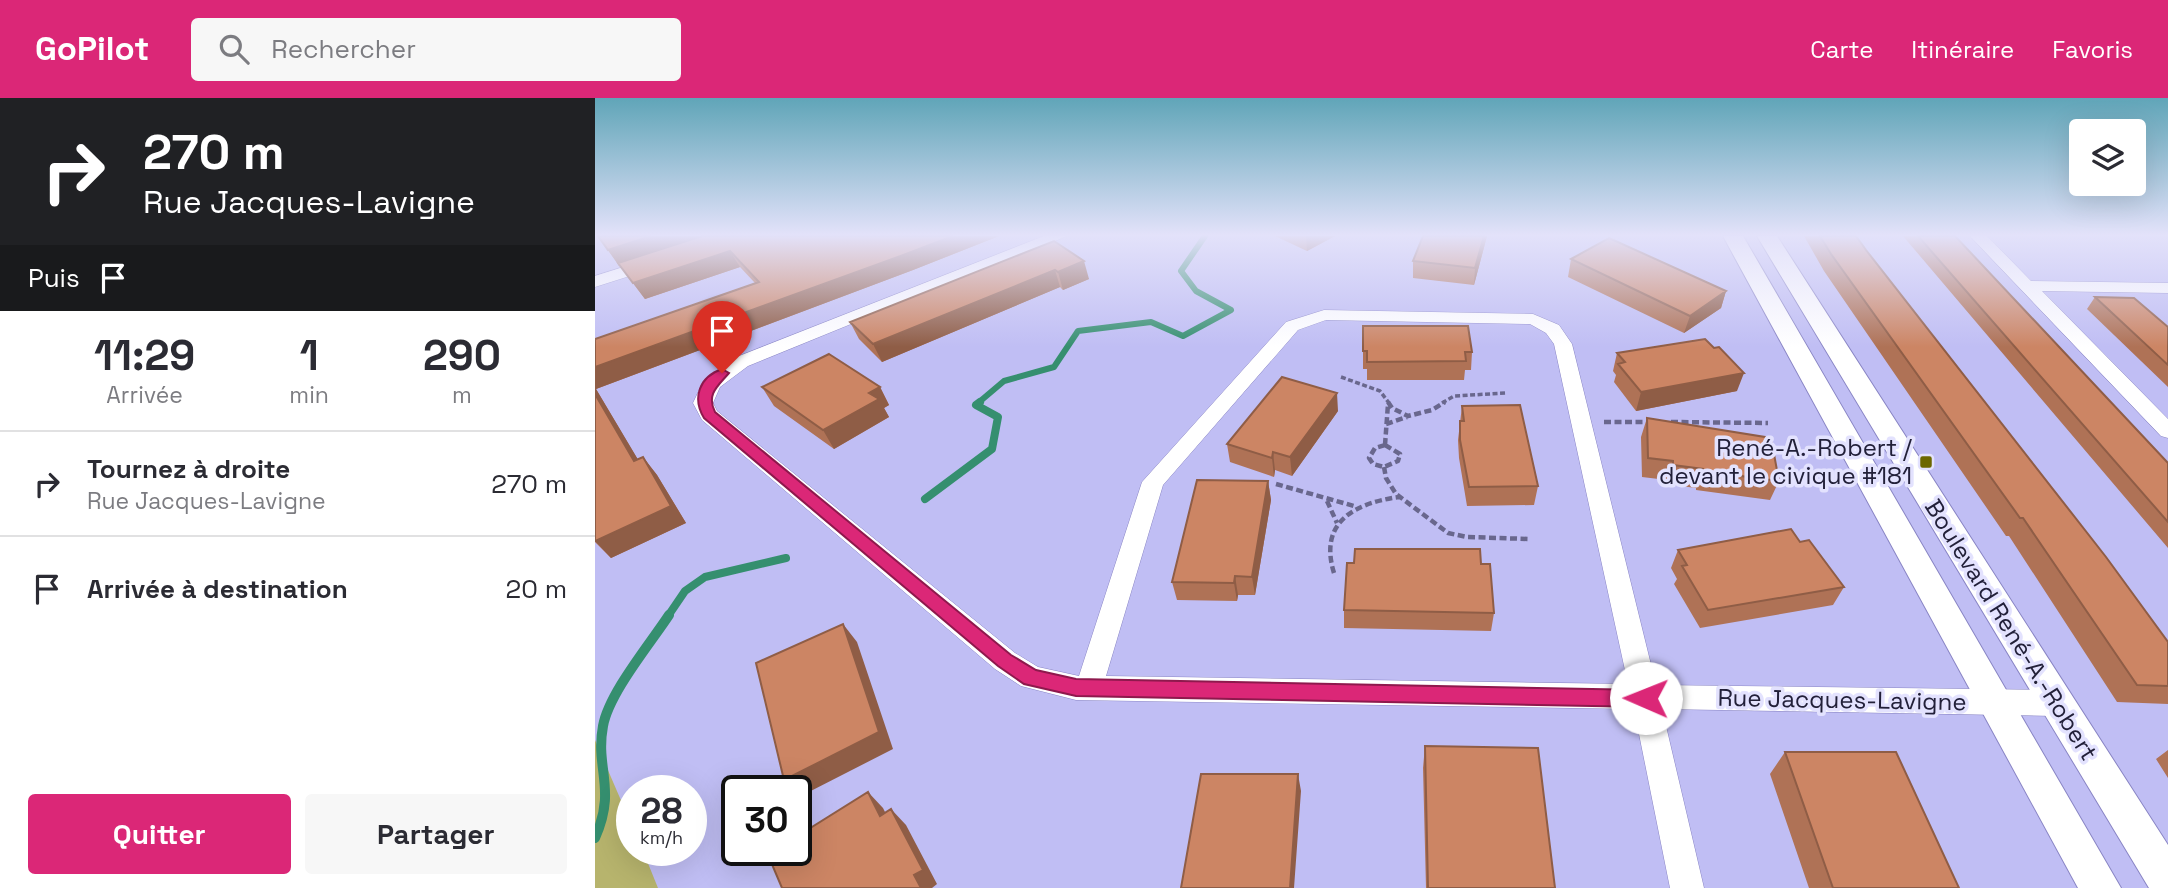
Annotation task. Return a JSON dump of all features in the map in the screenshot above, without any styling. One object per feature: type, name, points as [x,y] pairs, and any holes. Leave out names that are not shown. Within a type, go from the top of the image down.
[{"type":"street","points":[[595,282],[623,273]]},
{"type":"street","name":"Rue Jacques-Lavigne","points":[[966,273],[741,362],[711,384],[703,403],[709,415],[1005,661],[1039,680],[1063,686],[1089,688],[2056,703]]},
{"type":"street","name":"Boulevard René-A.-Robert","points":[[1754,273],[2100,888]]},
{"type":"street","name":"Boulevard René-A.-Robert","points":[[1790,273],[2168,882]]},
{"type":"street","points":[[2013,273],[2168,431]]},
{"type":"street","points":[[2026,286],[2168,288]]},
{"type":"street","points":[[1089,688],[1153,482],[1297,323],[1318,316],[1333,315],[1517,317],[1539,321],[1553,329],[1560,337],[1646,698],[1687,888]]},
{"type":"path","points":[[1341,377],[1380,391],[1388,402],[1408,416]]},
{"type":"path","points":[[1387,424],[1432,410],[1454,396],[1506,393]]},
{"type":"path","points":[[1385,445],[1388,402]]},
{"type":"path","points":[[1581,421],[1768,423]]},
{"type":"path","points":[[1385,445],[1400,454],[1398,461],[1384,467],[1373,464],[1370,458],[1375,448],[1385,445]]},
{"type":"path","points":[[1384,467],[1386,478],[1400,497],[1448,533],[1467,537],[1529,539]]},
{"type":"path","points":[[1276,484],[1355,507]]},
{"type":"path","points":[[1334,573],[1329,556],[1337,523],[1355,507],[1371,501],[1400,497]]},
{"type":"path","points":[[1327,500],[1337,523]]},
{"type":"shaded area","points":[[595,740],[616,789],[616,866],[649,866],[658,888],[595,888]]},
{"type":"building","points":[[625,273],[664,273],[633,283]]},
{"type":"building","points":[[750,273],[854,273],[595,367],[595,339],[759,282]]},
{"type":"building","points":[[974,273],[1048,273],[873,344],[850,322]]},
{"type":"building","points":[[1600,273],[1686,273],[1726,291],[1690,316]]},
{"type":"building","points":[[1845,273],[1884,273],[2106,557],[2168,642],[2168,686],[2137,685],[2023,518],[2020,518]]},
{"type":"building","points":[[1950,273],[1990,273],[2168,463],[2168,522]]},
{"type":"building","points":[[2095,297],[2134,298],[2168,327],[2168,365]]},
{"type":"building","points":[[1363,326],[1468,326],[1472,352],[1465,352],[1466,361],[1367,362],[1367,351],[1363,351]]},
{"type":"building","points":[[1705,339],[1714,348],[1719,347],[1744,373],[1641,392],[1618,364],[1625,362],[1617,353]]},
{"type":"building","points":[[829,354],[880,387],[869,393],[879,399],[823,430],[762,387]]},
{"type":"building","points":[[1282,377],[1337,393],[1290,457],[1273,452],[1272,458],[1227,444]]},
{"type":"building","points":[[595,394],[634,461],[643,457],[671,506],[595,541]]},
{"type":"building","points":[[1520,405],[1538,486],[1469,487],[1460,440],[1460,421],[1464,421],[1462,406]]},
{"type":"building","points":[[1647,418],[1771,438],[1779,481],[1703,471],[1673,465],[1673,461],[1648,458]]},
{"type":"building","points":[[1197,480],[1268,481],[1252,577],[1235,576],[1234,583],[1172,582]]},
{"type":"building","points":[[1791,529],[1800,542],[1809,540],[1844,587],[1708,610],[1682,566],[1687,565],[1678,550]]},
{"type":"building","points":[[1355,549],[1480,549],[1481,564],[1490,564],[1494,613],[1344,610],[1347,563],[1354,563]]},
{"type":"building","points":[[843,624],[879,732],[794,775],[783,775],[756,663]]},
{"type":"building","points":[[1425,746],[1538,748],[1555,888],[1428,888]]},
{"type":"building","points":[[1785,752],[1896,752],[1959,888],[1833,888]]},
{"type":"building","points":[[1201,774],[1298,774],[1290,888],[1181,888]]},
{"type":"building","points":[[868,792],[880,816],[891,809],[923,870],[914,875],[921,888],[782,888],[773,866],[812,866],[812,827]]},
{"type":"waterway","points":[[978,403],[1004,381],[1054,367],[1078,331],[1151,322],[1183,336],[1231,310],[1196,291],[1182,273]]},
{"type":"waterway","points":[[925,499],[992,449],[998,417],[976,405],[980,402]]},
{"type":"waterway","points":[[668,616],[685,591],[705,577],[786,558]]},
{"type":"waterway","points":[[595,838],[604,806],[601,741],[607,713],[631,669],[669,615]]},
{"type":"place","name":"René-A.-Robert / devant le civique #181","points":[[1926,462]]},
{"type":"route","points":[[722,373],[706,390],[704,396],[703,403],[709,415],[913,586],[1005,661],[1031,678],[1076,688],[1646,698]]}]
